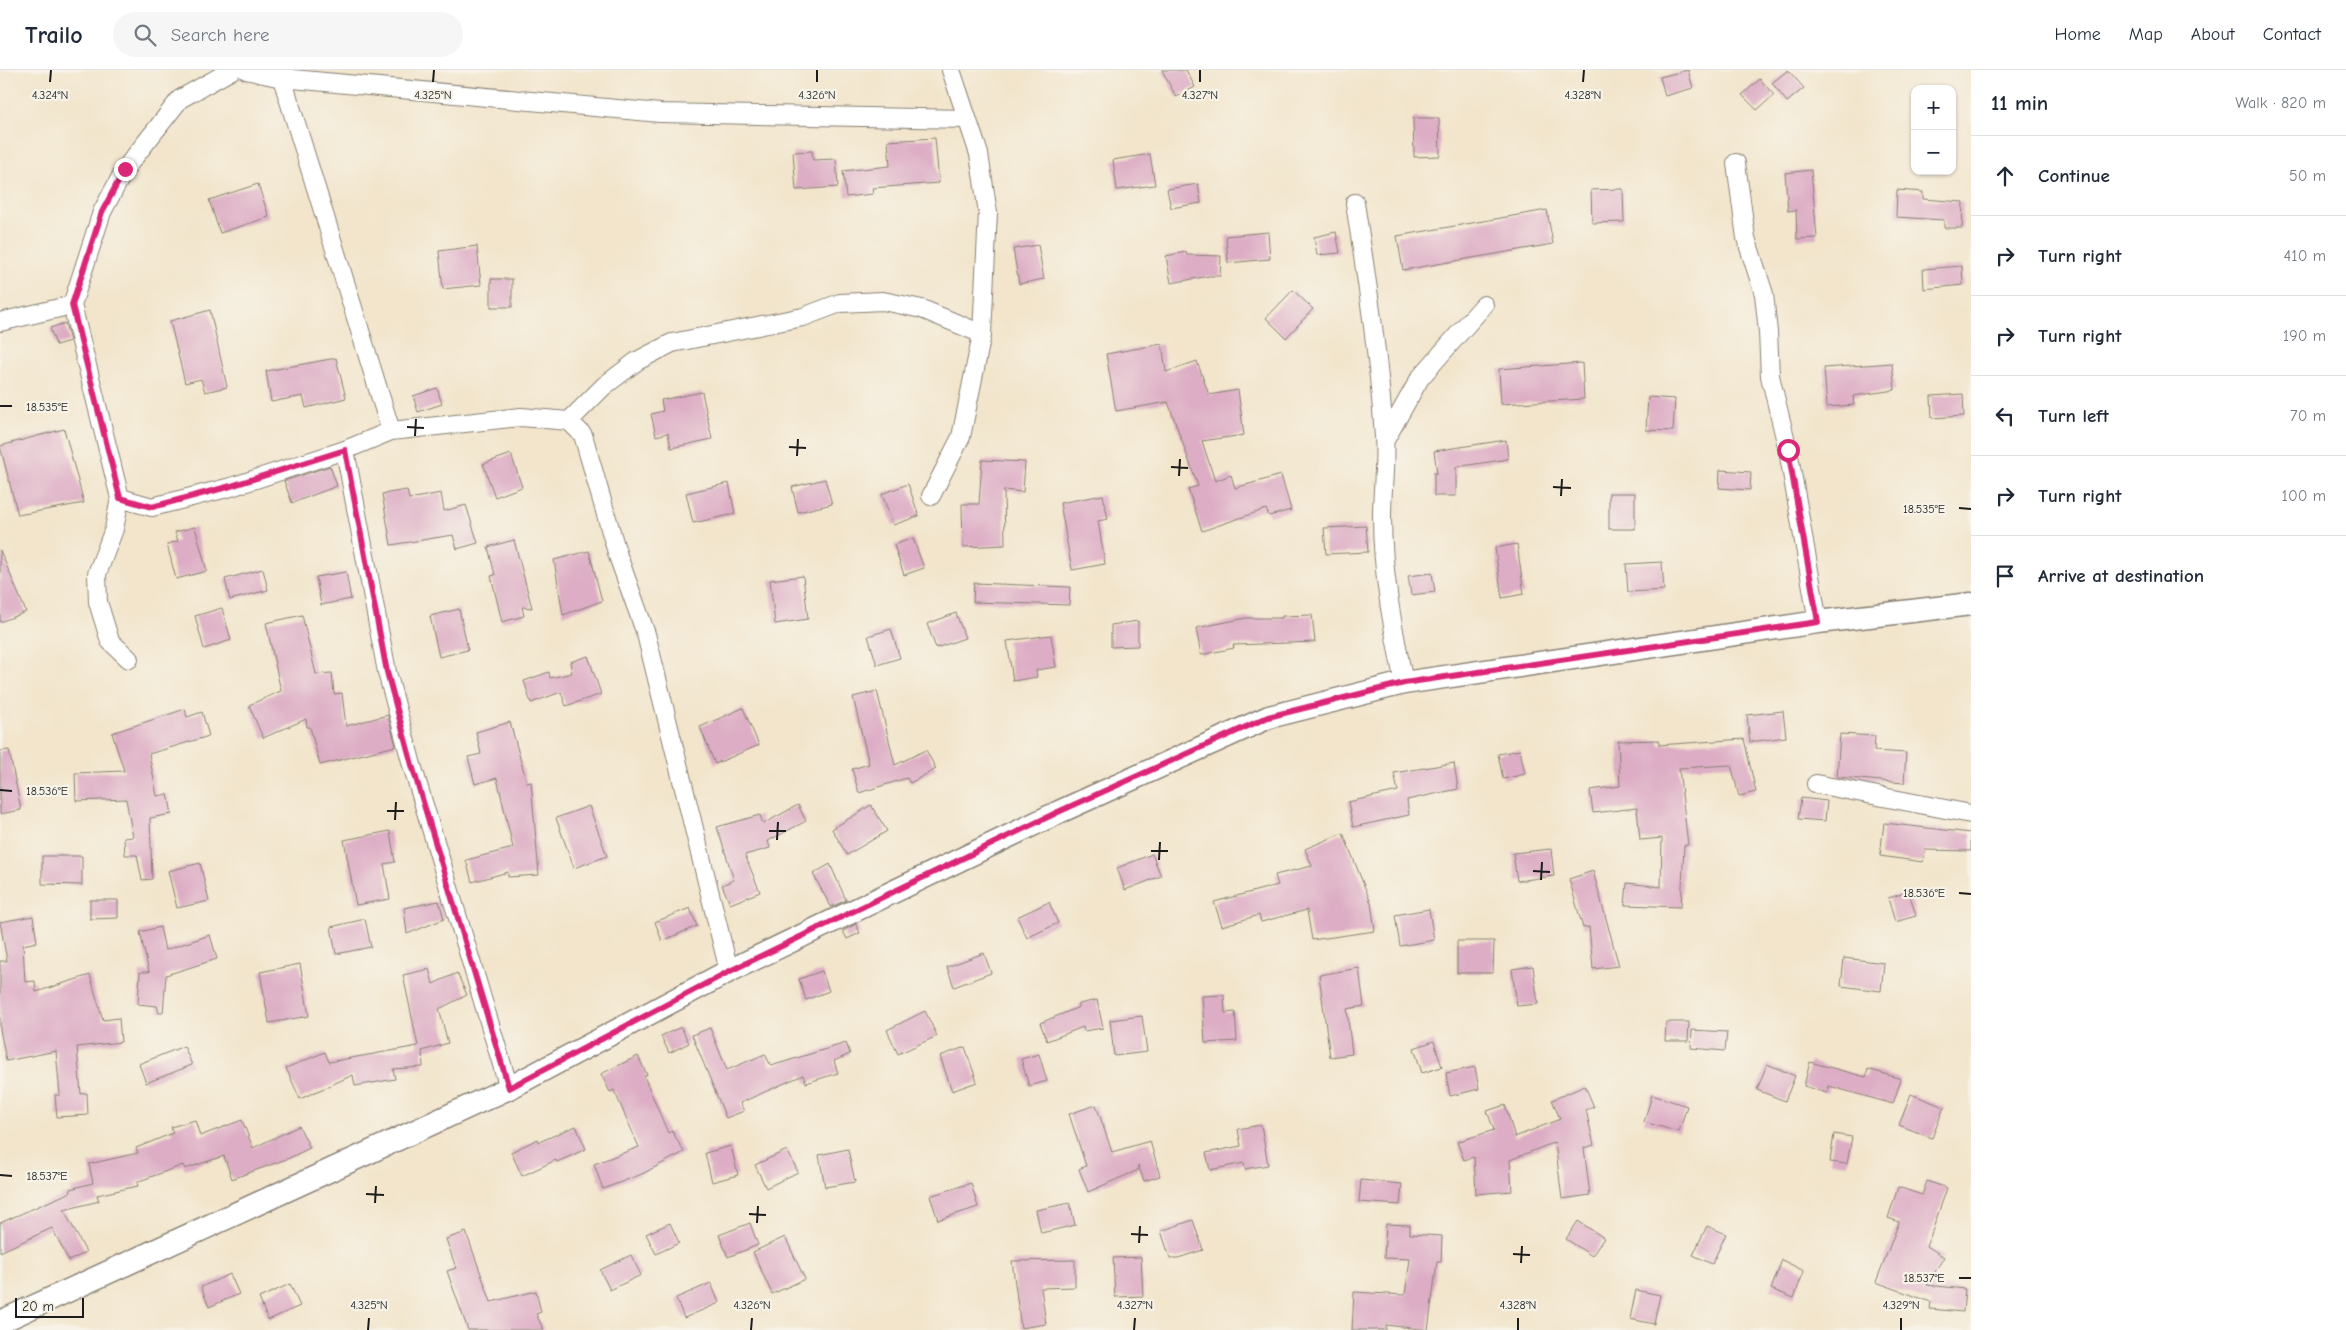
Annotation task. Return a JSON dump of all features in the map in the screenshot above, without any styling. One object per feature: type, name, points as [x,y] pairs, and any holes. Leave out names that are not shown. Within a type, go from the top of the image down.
[{"type":"street","points":[[129,658],[110,641],[98,602],[97,574],[114,529],[120,498],[72,305],[102,212],[125,169],[180,99],[232,70]]},
{"type":"street","points":[[246,70],[660,113],[967,119]]},
{"type":"street","points":[[931,496],[960,438],[982,334],[988,213],[979,154],[951,70]]},
{"type":"street","points":[[283,74],[391,432]]},
{"type":"street","points":[[1736,163],[1746,238],[1764,294],[1770,376],[1788,450],[1818,622]]},
{"type":"street","points":[[1355,203],[1378,351],[1385,440],[1382,518],[1385,568],[1391,617],[1404,683]]},
{"type":"street","points":[[569,421],[604,386],[637,361],[672,344],[803,317],[840,303],[883,301],[922,309],[982,334]]},
{"type":"street","points":[[0,322],[72,305]]},
{"type":"street","points":[[1385,440],[1420,378],[1484,305]]},
{"type":"street","points":[[120,498],[152,507],[231,486],[345,450],[391,432],[521,417],[569,421],[583,435],[618,556],[646,634],[730,971]]},
{"type":"street","points":[[345,450],[387,672],[412,765],[509,1088]]},
{"type":"street","points":[[0,1322],[509,1088],[730,971],[1058,812],[1268,717],[1404,683],[1818,622],[1971,604]]},
{"type":"street","points":[[1816,784],[1971,814]]},
{"type":"building","points":[[1162,70],[1186,70],[1195,87],[1176,97]]},
{"type":"building","points":[[1688,70],[1693,88],[1665,96],[1660,77]]},
{"type":"building","points":[[1788,70],[1804,88],[1787,102],[1772,83]]},
{"type":"building","points":[[1760,79],[1774,95],[1757,110],[1742,95]]},
{"type":"building","points":[[1413,118],[1439,118],[1440,156],[1414,157]]},
{"type":"building","points":[[935,138],[939,183],[872,188],[873,194],[846,197],[843,171],[890,166],[888,141]]},
{"type":"building","points":[[812,151],[813,160],[836,159],[838,187],[796,190],[793,152]]},
{"type":"building","points":[[1150,154],[1155,185],[1117,190],[1113,160]]},
{"type":"building","points":[[1811,170],[1817,238],[1797,239],[1796,210],[1788,211],[1785,173]]},
{"type":"building","points":[[258,184],[269,217],[220,233],[209,200]]},
{"type":"building","points":[[1198,184],[1201,203],[1171,208],[1167,189]]},
{"type":"building","points":[[1623,189],[1624,222],[1592,223],[1591,190]]},
{"type":"building","points":[[1897,190],[1923,192],[1923,199],[1963,202],[1962,228],[1944,228],[1944,220],[1896,217]]},
{"type":"building","points":[[1547,210],[1553,244],[1403,270],[1397,236]]},
{"type":"building","points":[[1268,232],[1270,259],[1228,263],[1226,236]]},
{"type":"building","points":[[1336,232],[1340,253],[1317,255],[1314,237]]},
{"type":"building","points":[[1038,245],[1044,279],[1019,284],[1013,249]]},
{"type":"building","points":[[477,246],[481,285],[443,289],[439,251]]},
{"type":"building","points":[[1186,252],[1187,255],[1221,256],[1220,276],[1209,276],[1171,283],[1166,256]]},
{"type":"building","points":[[1962,266],[1963,285],[1924,289],[1923,269]]},
{"type":"building","points":[[491,279],[512,279],[512,307],[491,307]]},
{"type":"building","points":[[1293,290],[1313,309],[1286,338],[1266,318]]},
{"type":"building","points":[[210,310],[227,387],[205,392],[201,379],[185,383],[170,321]]},
{"type":"building","points":[[65,323],[70,341],[56,345],[50,328]]},
{"type":"building","points":[[1162,344],[1166,372],[1197,361],[1209,395],[1238,390],[1244,435],[1202,441],[1215,481],[1231,475],[1235,488],[1281,475],[1291,510],[1269,516],[1266,509],[1202,531],[1188,489],[1198,486],[1168,402],[1116,411],[1106,354]]},
{"type":"building","points":[[336,358],[346,398],[306,408],[303,396],[271,402],[266,371]]},
{"type":"building","points":[[1582,363],[1584,399],[1501,404],[1499,369]]},
{"type":"building","points":[[1892,363],[1895,390],[1853,396],[1854,405],[1827,407],[1824,368]]},
{"type":"building","points":[[437,388],[442,404],[418,412],[413,396]]},
{"type":"building","points":[[702,392],[712,439],[671,448],[668,433],[656,436],[651,414],[663,411],[661,400]]},
{"type":"building","points":[[1963,394],[1964,416],[1932,418],[1931,396]]},
{"type":"building","points":[[1648,397],[1675,399],[1673,431],[1646,430]]},
{"type":"building","points":[[64,429],[84,503],[18,515],[0,446]]},
{"type":"building","points":[[1506,440],[1508,459],[1456,467],[1456,496],[1434,496],[1434,473],[1437,473],[1434,451]]},
{"type":"building","points":[[511,454],[522,487],[495,497],[483,464]]},
{"type":"building","points":[[982,460],[1025,462],[1023,492],[1004,490],[1005,545],[963,547],[962,504],[979,504]]},
{"type":"building","points":[[330,466],[337,486],[292,503],[284,481]]},
{"type":"building","points":[[1720,470],[1751,472],[1750,490],[1719,488]]},
{"type":"building","points":[[825,479],[832,504],[798,512],[792,487]]},
{"type":"building","points":[[729,483],[735,514],[693,523],[686,493]]},
{"type":"building","points":[[908,484],[919,516],[893,525],[882,494]]},
{"type":"building","points":[[407,490],[409,499],[441,493],[444,511],[466,505],[478,543],[457,549],[453,535],[391,545],[382,494]]},
{"type":"building","points":[[1609,493],[1635,493],[1635,529],[1609,529]]},
{"type":"building","points":[[1103,495],[1108,519],[1098,521],[1105,564],[1072,570],[1060,503]]},
{"type":"building","points":[[1366,526],[1368,552],[1326,554],[1324,528]]},
{"type":"building","points":[[195,527],[207,571],[176,579],[167,544],[178,541],[175,532]]},
{"type":"building","points":[[913,538],[924,568],[904,575],[894,545]]},
{"type":"building","points":[[514,540],[532,608],[522,607],[524,616],[502,622],[491,576],[495,575],[488,547]]},
{"type":"building","points":[[1517,544],[1524,594],[1502,598],[1495,548]]},
{"type":"building","points":[[0,550],[26,612],[0,622]]},
{"type":"building","points":[[589,551],[602,601],[563,615],[554,560]]},
{"type":"building","points":[[1662,562],[1664,590],[1628,592],[1626,564]]},
{"type":"building","points":[[263,569],[268,590],[230,600],[225,579]]},
{"type":"building","points":[[346,572],[351,599],[321,605],[316,577]]},
{"type":"building","points":[[1432,573],[1435,592],[1411,595],[1408,576]]},
{"type":"building","points":[[803,576],[808,619],[775,624],[770,580]]},
{"type":"building","points":[[974,583],[1070,587],[1069,605],[973,602]]},
{"type":"building","points":[[222,608],[231,640],[204,649],[195,616]]},
{"type":"building","points":[[459,609],[468,650],[439,657],[430,616]]},
{"type":"building","points":[[956,613],[965,638],[936,648],[927,624]]},
{"type":"building","points":[[302,615],[316,674],[332,673],[334,694],[342,693],[346,726],[388,715],[396,746],[320,765],[306,719],[263,738],[249,705],[281,691],[266,623]]},
{"type":"building","points":[[1312,615],[1315,642],[1233,645],[1234,648],[1201,655],[1196,628],[1246,618],[1282,618],[1282,616]]},
{"type":"building","points":[[1138,621],[1138,646],[1111,647],[1111,625]]},
{"type":"building","points":[[891,629],[900,658],[877,665],[868,636]]},
{"type":"building","points":[[1051,635],[1056,667],[1036,670],[1037,677],[1013,681],[1007,641]]},
{"type":"building","points":[[588,656],[601,694],[566,706],[561,692],[531,703],[524,681],[549,672],[550,678],[572,673],[570,662]]},
{"type":"building","points":[[877,691],[895,765],[926,750],[936,769],[910,783],[907,778],[859,793],[852,769],[869,764],[853,697]]},
{"type":"building","points":[[743,708],[759,745],[715,764],[700,727]]},
{"type":"building","points":[[185,709],[187,717],[202,712],[209,736],[149,754],[157,796],[168,794],[172,814],[150,818],[152,879],[142,880],[137,855],[125,855],[124,838],[133,837],[126,799],[76,801],[75,773],[124,771],[112,733]]},
{"type":"building","points":[[1783,711],[1786,737],[1750,742],[1747,715]]},
{"type":"building","points":[[510,722],[527,783],[531,782],[539,875],[508,877],[508,872],[472,882],[466,860],[513,848],[497,778],[475,784],[468,757],[481,754],[476,732]]},
{"type":"building","points":[[1840,734],[1875,736],[1874,751],[1906,753],[1904,783],[1837,777]]},
{"type":"building","points":[[1744,739],[1756,792],[1739,796],[1731,765],[1679,768],[1688,845],[1684,845],[1681,907],[1625,905],[1627,883],[1661,887],[1662,838],[1640,840],[1637,808],[1593,813],[1590,790],[1620,786],[1618,741],[1659,740],[1659,745]]},
{"type":"building","points":[[9,750],[21,810],[0,814],[0,751]]},
{"type":"building","points":[[1520,750],[1525,774],[1503,779],[1498,754]]},
{"type":"building","points":[[1454,763],[1458,789],[1407,800],[1409,815],[1353,827],[1348,802],[1398,791],[1394,773]]},
{"type":"building","points":[[1801,798],[1827,801],[1825,821],[1798,819]]},
{"type":"building","points":[[798,805],[806,821],[768,841],[770,848],[745,855],[760,892],[730,904],[722,885],[734,880],[717,827],[760,815],[763,824]]},
{"type":"building","points":[[871,805],[887,831],[847,855],[832,829]]},
{"type":"building","points":[[589,806],[607,856],[574,868],[556,818]]},
{"type":"building","points":[[1884,823],[1971,833],[1971,851],[1925,850],[1923,862],[1880,856]]},
{"type":"building","points":[[390,831],[395,862],[384,864],[390,899],[356,905],[344,840]]},
{"type":"building","points":[[1343,833],[1371,903],[1375,931],[1312,940],[1307,910],[1261,922],[1259,915],[1222,926],[1214,902],[1278,885],[1275,875],[1312,866],[1305,849]]},
{"type":"building","points":[[1551,849],[1554,876],[1517,881],[1513,853]]},
{"type":"building","points":[[1152,854],[1161,876],[1125,890],[1117,868]]},
{"type":"building","points":[[42,856],[82,856],[82,885],[42,884]]},
{"type":"building","points":[[200,863],[209,901],[177,908],[168,871]]},
{"type":"building","points":[[830,864],[846,900],[831,907],[813,874]]},
{"type":"building","points":[[1593,871],[1619,966],[1593,969],[1589,927],[1583,928],[1569,879]]},
{"type":"building","points":[[1909,892],[1916,916],[1895,922],[1888,898]]},
{"type":"building","points":[[90,900],[118,900],[118,918],[90,919]]},
{"type":"building","points":[[439,901],[444,919],[407,934],[404,908]]},
{"type":"building","points":[[1049,902],[1058,923],[1027,938],[1017,917]]},
{"type":"building","points":[[690,908],[697,926],[662,941],[655,922]]},
{"type":"building","points":[[1429,909],[1434,940],[1400,946],[1395,915]]},
{"type":"building","points":[[33,916],[37,942],[23,945],[25,982],[35,981],[36,992],[90,975],[103,1020],[119,1018],[121,1042],[77,1047],[81,1094],[87,1093],[88,1115],[57,1117],[55,1095],[60,1095],[56,1051],[6,1061],[0,1029],[0,961],[7,961],[0,922]]},
{"type":"building","points":[[365,919],[371,947],[336,954],[331,927]]},
{"type":"building","points":[[856,924],[860,933],[847,939],[843,931]]},
{"type":"building","points":[[160,927],[165,950],[210,935],[217,959],[166,975],[163,1013],[159,1013],[157,1006],[138,1004],[140,972],[149,972],[140,932]]},
{"type":"building","points":[[1457,941],[1494,941],[1493,973],[1457,973]]},
{"type":"building","points":[[984,953],[991,973],[954,987],[947,967]]},
{"type":"building","points":[[1844,958],[1884,963],[1881,991],[1841,986]]},
{"type":"building","points":[[300,964],[309,1016],[269,1023],[260,972]]},
{"type":"building","points":[[1533,966],[1538,1004],[1517,1006],[1512,969]]},
{"type":"building","points":[[1359,968],[1364,1006],[1347,1009],[1352,1054],[1330,1057],[1319,975]]},
{"type":"building","points":[[429,969],[433,984],[457,973],[467,995],[439,1009],[448,1043],[422,1051],[423,1067],[393,1069],[395,1079],[355,1086],[353,1075],[300,1099],[286,1068],[325,1052],[329,1062],[418,1046],[403,975]]},
{"type":"building","points":[[822,971],[829,991],[806,1000],[799,979]]},
{"type":"building","points":[[1224,995],[1225,1013],[1235,1012],[1237,1041],[1205,1043],[1202,996]]},
{"type":"building","points":[[1097,1000],[1103,1028],[1084,1031],[1083,1027],[1047,1041],[1040,1023],[1079,1007],[1079,1004]]},
{"type":"building","points":[[925,1011],[937,1036],[898,1054],[887,1030]]},
{"type":"building","points":[[1142,1016],[1147,1052],[1114,1056],[1110,1020]]},
{"type":"building","points":[[1666,1022],[1689,1022],[1688,1041],[1665,1041]]},
{"type":"building","points":[[681,1027],[689,1043],[669,1053],[661,1036]]},
{"type":"building","points":[[710,1028],[727,1070],[765,1054],[771,1066],[846,1043],[850,1054],[834,1061],[838,1073],[806,1083],[803,1075],[740,1103],[744,1111],[726,1118],[692,1035]]},
{"type":"building","points":[[1692,1030],[1727,1032],[1725,1051],[1691,1048]]},
{"type":"building","points":[[1434,1041],[1442,1067],[1422,1073],[1414,1048]]},
{"type":"building","points":[[184,1046],[192,1065],[146,1083],[139,1064]]},
{"type":"building","points":[[965,1047],[977,1082],[952,1091],[940,1056]]},
{"type":"building","points":[[1039,1054],[1047,1081],[1029,1086],[1021,1059]]},
{"type":"building","points":[[638,1056],[647,1075],[644,1076],[668,1133],[672,1131],[684,1152],[642,1174],[603,1189],[594,1164],[639,1147],[614,1090],[610,1092],[601,1074]]},
{"type":"building","points":[[1810,1062],[1866,1077],[1868,1069],[1901,1079],[1893,1104],[1829,1086],[1827,1093],[1804,1086]]},
{"type":"building","points":[[1767,1064],[1795,1076],[1785,1101],[1757,1090]]},
{"type":"building","points":[[1475,1067],[1479,1089],[1450,1096],[1446,1073]]},
{"type":"building","points":[[1585,1086],[1594,1107],[1586,1110],[1594,1145],[1584,1148],[1590,1195],[1562,1199],[1555,1142],[1510,1160],[1512,1191],[1476,1194],[1474,1157],[1464,1160],[1457,1142],[1494,1130],[1487,1111],[1505,1105],[1515,1137],[1560,1119],[1552,1100]]},
{"type":"building","points":[[1911,1094],[1944,1107],[1932,1138],[1899,1125]]},
{"type":"building","points":[[1652,1095],[1687,1106],[1679,1132],[1644,1122]]},
{"type":"building","points":[[1096,1105],[1112,1152],[1150,1141],[1160,1176],[1144,1181],[1138,1165],[1138,1170],[1088,1192],[1079,1169],[1086,1166],[1069,1114]]},
{"type":"building","points":[[195,1120],[200,1136],[242,1120],[253,1148],[299,1126],[310,1148],[289,1158],[232,1179],[224,1156],[185,1169],[183,1165],[137,1182],[138,1186],[97,1195],[99,1201],[64,1210],[86,1252],[69,1261],[52,1228],[0,1252],[0,1223],[71,1192],[70,1189],[93,1183],[89,1164],[138,1153],[136,1148],[173,1133],[171,1127]]},
{"type":"building","points":[[1261,1125],[1268,1165],[1245,1169],[1244,1163],[1210,1170],[1206,1153],[1241,1146],[1238,1129]]},
{"type":"building","points":[[576,1126],[586,1149],[557,1162],[556,1160],[522,1176],[511,1152],[538,1139],[539,1142]]},
{"type":"building","points":[[1834,1134],[1852,1137],[1847,1164],[1830,1162]]},
{"type":"building","points":[[731,1146],[738,1175],[712,1182],[705,1153]]},
{"type":"building","points":[[848,1149],[855,1182],[825,1187],[819,1155]]},
{"type":"building","points":[[787,1150],[798,1172],[766,1188],[755,1165]]},
{"type":"building","points":[[1361,1180],[1402,1184],[1400,1205],[1359,1202]]},
{"type":"building","points":[[1927,1181],[1947,1188],[1927,1246],[1944,1257],[1927,1285],[1965,1289],[1963,1312],[1930,1309],[1931,1302],[1876,1282],[1899,1222],[1888,1218],[1898,1187],[1922,1195]]},
{"type":"building","points":[[971,1183],[978,1207],[938,1220],[930,1196]]},
{"type":"building","points":[[1070,1203],[1075,1225],[1041,1233],[1036,1210]]},
{"type":"building","points":[[1193,1220],[1203,1250],[1178,1258],[1170,1258],[1161,1231]]},
{"type":"building","points":[[1578,1221],[1604,1238],[1592,1256],[1566,1239]]},
{"type":"building","points":[[670,1223],[679,1243],[656,1254],[646,1234]]},
{"type":"building","points":[[750,1223],[758,1245],[728,1257],[719,1235]]},
{"type":"building","points":[[1386,1224],[1410,1225],[1410,1234],[1442,1236],[1441,1262],[1437,1262],[1428,1330],[1386,1325],[1386,1330],[1352,1330],[1354,1292],[1405,1295],[1410,1259],[1384,1258]]},
{"type":"building","points":[[1707,1226],[1726,1234],[1712,1264],[1693,1255]]},
{"type":"building","points":[[466,1232],[491,1302],[536,1291],[541,1312],[536,1314],[544,1330],[468,1330],[447,1271],[456,1268],[446,1239]]},
{"type":"building","points":[[785,1237],[805,1279],[772,1294],[753,1252]]},
{"type":"building","points":[[631,1255],[641,1275],[610,1290],[600,1270]]},
{"type":"building","points":[[1141,1257],[1143,1296],[1115,1297],[1113,1258]]},
{"type":"building","points":[[1075,1260],[1075,1287],[1041,1288],[1046,1324],[1021,1328],[1012,1261]]},
{"type":"building","points":[[1782,1260],[1804,1271],[1794,1298],[1771,1289]]},
{"type":"building","points":[[230,1274],[239,1294],[209,1307],[201,1287]]},
{"type":"building","points":[[711,1283],[719,1303],[684,1318],[676,1298]]},
{"type":"building","points":[[290,1284],[300,1306],[268,1320],[259,1298]]},
{"type":"building","points":[[1636,1290],[1660,1295],[1654,1324],[1630,1319]]},
{"type":"route","points":[[125,169],[102,212],[72,305],[120,498],[152,507],[231,486],[345,450],[387,672],[412,765],[509,1088],[730,971],[1058,812],[1268,717],[1404,683],[1818,622],[1788,450]]}]
